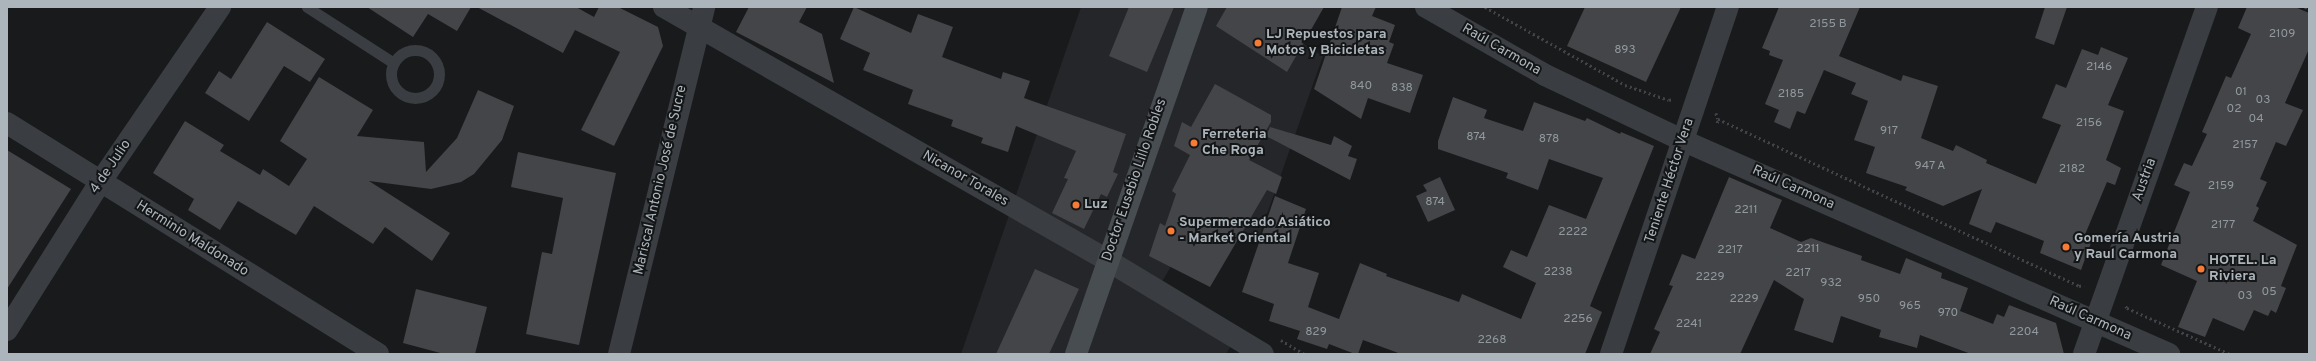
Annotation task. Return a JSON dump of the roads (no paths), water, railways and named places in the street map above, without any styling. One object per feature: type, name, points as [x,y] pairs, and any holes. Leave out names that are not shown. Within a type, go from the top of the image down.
[{"type":"main road","name":"Doctor Eusebio Lillo Robles","points":[[1076,354],[1107,260],[1197,7]]},
{"type":"street","name":"4 de Julio","points":[[7,330],[101,181],[220,7]]},
{"type":"street","name":"Nicanor Torales","points":[[664,7],[701,16],[1263,354]]},
{"type":"street","name":"Raúl Carmona","points":[[1426,7],[1545,75],[1684,141],[2169,354]]},
{"type":"street","name":"Teniente Héctor Vera","points":[[1611,354],[1728,7]]},
{"type":"street","name":"Austria","points":[[2084,354],[2207,7]]},
{"type":"street","name":"Mariscal Antonio José de Sucre","points":[[619,354],[701,16]]},
{"type":"street","name":"Herminio Maldonado","points":[[7,123],[101,181],[352,348],[378,354]]},
{"type":"lane","points":[[307,7],[394,63]]},
{"type":"lane","points":[[410,50],[421,51],[431,56],[437,65],[439,75],[436,86],[429,94],[419,98],[408,98],[399,92],[393,84],[391,73],[394,63],[401,55],[410,50]]},
{"type":"place","name":"LJ Repuestos para Motos y Bicicletas","points":[[1258,43]]},
{"type":"place","name":"Ferreteria Che Roga","points":[[1194,143]]},
{"type":"place","name":"Luz","points":[[1076,205]]},
{"type":"place","name":"Supermercado Asiático - Market Oriental","points":[[1171,231]]},
{"type":"place","name":"Gomería Austria y Raul Carmona","points":[[2066,247]]},
{"type":"place","name":"HOTEL. La Riviera","points":[[2201,269]]}]
